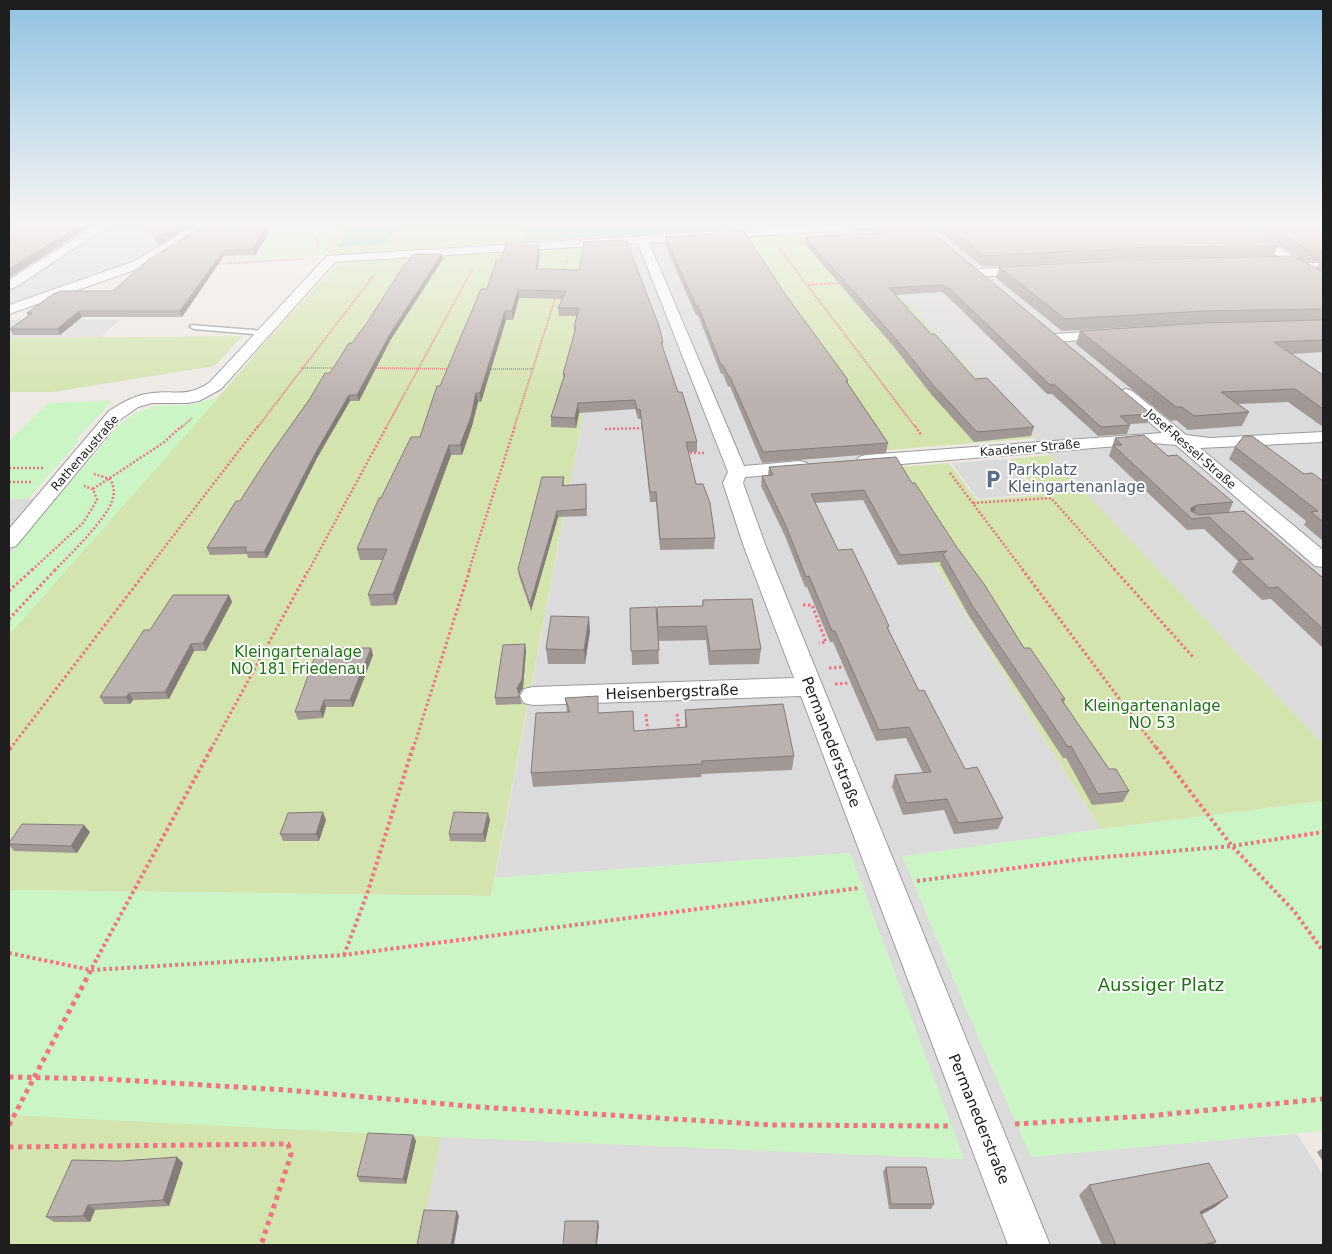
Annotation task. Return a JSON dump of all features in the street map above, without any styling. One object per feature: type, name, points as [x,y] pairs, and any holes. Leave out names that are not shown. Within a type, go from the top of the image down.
[{"type":"street","points":[[9,310],[89,282]]},
{"type":"street","points":[[199,396],[215,386],[310,282]]},
{"type":"street","name":"Permanederstraße","points":[[659,282],[737,472],[732,483],[886,885],[1029,1245]]},
{"type":"street","points":[[990,282],[1000,290]]},
{"type":"street","points":[[1043,326],[1072,350]]},
{"type":"street","points":[[1057,338],[1124,334]]},
{"type":"street","name":"Josef-Ressel-Straße","points":[[1110,381],[1323,561]]},
{"type":"street","name":"Rathenaustraße","points":[[9,542],[116,415],[132,403],[152,398],[199,396]]},
{"type":"street","name":"Kaadener Straße","points":[[851,463],[1153,438],[1210,443],[1323,437]]},
{"type":"street","points":[[737,472],[813,466]]},
{"type":"street","name":"Heisenbergstraße","points":[[533,696],[810,687]]},
{"type":"lane","points":[[194,327],[264,332]]},
{"type":"lane","points":[[1250,517],[1268,515]]},
{"type":"path","points":[[9,750],[368,282]]},
{"type":"path","points":[[9,1124],[90,970],[465,282]]},
{"type":"path","points":[[805,282],[1200,806],[1232,846],[1294,911],[1323,951]]},
{"type":"path","points":[[808,285],[842,283]]},
{"type":"path","points":[[344,955],[367,894],[556,294]]},
{"type":"path","points":[[301,368],[340,368]]},
{"type":"path","points":[[369,368],[456,369]]},
{"type":"path","points":[[484,369],[532,369]]},
{"type":"path","points":[[65,475],[81,485],[93,489],[110,479],[178,431],[203,408],[205,404],[199,396]]},
{"type":"path","points":[[605,430],[644,428]]},
{"type":"path","points":[[682,454],[692,453]]},
{"type":"path","points":[[65,475],[110,479]]},
{"type":"path","points":[[9,619],[101,518],[112,503],[114,490],[110,479]]},
{"type":"path","points":[[9,591],[83,523],[97,500],[93,489]]},
{"type":"path","points":[[973,504],[1050,498],[1193,657]]},
{"type":"path","points":[[644,692],[648,737]]},
{"type":"path","points":[[671,729],[679,728]]},
{"type":"path","points":[[648,730],[655,730]]},
{"type":"path","points":[[9,953],[90,970],[344,955],[1083,859],[1232,846],[1323,832]]},
{"type":"path","points":[[9,1077],[106,1079],[286,1090],[478,1107],[772,1125],[982,1126],[1148,1116],[1323,1099]]},
{"type":"path","points":[[9,1147],[147,1144],[288,1144],[291,1155],[261,1245]]},
{"type":"shaded area","points":[[9,282],[102,282],[68,293],[9,316]]},
{"type":"shaded area","points":[[609,282],[821,282],[796,345],[1101,829],[903,857],[964,1004],[1031,1156],[1297,1134],[1323,1175],[1323,1245],[419,1245],[440,1137],[963,1159],[850,853],[495,878]]},
{"type":"shaded area","points":[[886,282],[1323,282],[1323,744]]},
{"type":"shaded area","points":[[121,319],[100,338],[9,338],[9,320]]},
{"type":"shaded area","name":"Parkplatz Kleingartenanlage","points":[[1006,459],[1037,494],[978,499],[951,463]]},
{"type":"shaded area","points":[[57,498],[9,555],[9,499]]},
{"type":"green space","name":"Kleingartenalage NO 181 Friedenau","points":[[321,282],[609,282],[491,896],[9,890],[9,624],[209,408],[271,336]]},
{"type":"green space","points":[[757,282],[886,282],[1035,438],[864,452]]},
{"type":"green space","points":[[242,336],[215,366],[53,392],[9,392],[9,338]]},
{"type":"green space","points":[[218,397],[9,635],[9,555],[121,423],[134,414],[154,406],[192,405]]},
{"type":"green space","points":[[112,401],[76,440],[79,441],[28,499],[9,499],[9,441],[48,403]]},
{"type":"green space","name":"Kleingartenanlage NO 53","points":[[1050,455],[1323,744],[1323,801],[1101,829],[875,469],[949,463],[977,500],[1041,495],[1010,459]]},
{"type":"green space","name":"Aussiger Platz","points":[[1323,801],[1323,1131],[1031,1157],[964,1004],[903,856]]},
{"type":"green space","points":[[850,853],[964,1159],[440,1137],[9,1115],[9,890],[491,896],[495,878]]},
{"type":"green space","points":[[34,1088],[964,1159],[441,1137],[419,1245],[9,1245],[9,1115],[18,1115]]},
{"type":"building","points":[[124,282],[201,282],[180,311],[79,311],[57,329],[10,329],[32,313],[27,313],[53,294],[62,291],[113,291]]},
{"type":"building","points":[[394,282],[424,282],[390,334],[357,395],[349,395],[316,452],[264,552],[246,552],[246,547],[207,548],[236,501],[240,501],[309,400],[325,373],[330,373],[349,343],[352,343]]},
{"type":"building","points":[[489,282],[642,282],[659,326],[663,342],[661,342],[678,392],[682,392],[697,442],[686,442],[696,484],[703,484],[710,503],[715,538],[660,539],[656,492],[650,492],[640,409],[637,410],[635,400],[578,403],[575,418],[551,417],[565,374],[563,374],[576,327],[574,327],[579,308],[558,308],[566,291],[518,290],[512,311],[505,311],[480,393],[476,393],[471,417],[460,445],[449,445],[393,594],[368,595],[387,549],[357,549],[379,498],[381,498],[411,437],[420,437],[437,386],[440,386],[481,289],[487,289]]},
{"type":"building","points":[[685,282],[777,282],[848,380],[846,381],[888,443],[763,452],[730,377],[723,365],[721,365],[698,306],[696,306]]},
{"type":"building","points":[[845,282],[991,282],[1151,414],[1120,416],[1130,425],[1101,427],[1055,385],[1050,385],[949,288],[942,285],[889,288],[931,334],[935,334],[975,379],[987,378],[1034,427],[977,432],[933,385],[896,339]]},
{"type":"building","points":[[1017,282],[1323,282],[1323,309],[1205,311],[1065,319]]},
{"type":"building","points":[[1323,320],[1323,340],[1274,342],[1323,375],[1323,409],[1295,389],[1221,392],[1249,412],[1194,416],[1182,407],[1176,407],[1080,331],[1205,323]]},
{"type":"building","points":[[1144,435],[1168,456],[1177,455],[1233,502],[1197,505],[1191,508],[1191,511],[1198,515],[1244,511],[1323,578],[1323,629],[1278,587],[1269,588],[1239,560],[1254,559],[1209,517],[1192,519],[1113,445],[1122,445],[1115,438]]},
{"type":"building","points":[[1244,436],[1252,436],[1304,474],[1312,473],[1323,481],[1323,522],[1311,512],[1318,511],[1235,447]]},
{"type":"building","points":[[896,457],[912,483],[915,483],[956,546],[984,584],[1024,648],[1030,648],[1065,699],[1061,699],[1109,769],[1116,769],[1129,791],[1098,794],[1071,746],[1068,747],[972,605],[943,554],[947,551],[900,555],[864,490],[811,494],[838,550],[852,549],[889,626],[887,627],[919,691],[924,690],[965,769],[977,767],[1003,818],[958,823],[947,799],[906,803],[895,775],[931,772],[909,727],[879,730],[835,631],[832,631],[809,576],[806,577],[786,526],[762,476],[773,475],[769,467]]},
{"type":"building","points":[[542,477],[564,477],[562,486],[586,484],[586,509],[557,511],[530,604],[518,569]]},
{"type":"building","points":[[173,595],[229,595],[203,643],[191,644],[165,692],[129,693],[126,697],[100,697],[144,630],[150,630]]},
{"type":"building","points":[[752,599],[761,649],[710,651],[706,626],[658,627],[657,607],[703,606],[703,600]]},
{"type":"building","points":[[656,607],[659,650],[631,651],[630,608]]},
{"type":"building","points":[[551,616],[589,617],[584,650],[546,649]]},
{"type":"building","points":[[525,644],[522,680],[517,688],[520,697],[495,698],[503,645]]},
{"type":"building","points":[[318,648],[371,648],[350,700],[324,700],[320,711],[295,712]]},
{"type":"building","points":[[598,696],[598,713],[633,711],[634,731],[687,727],[685,710],[783,704],[794,756],[702,761],[702,764],[531,773],[536,713],[570,712],[565,698]]},
{"type":"building","points":[[323,812],[316,834],[280,834],[288,813]]},
{"type":"building","points":[[454,812],[488,813],[483,834],[449,834]]},
{"type":"building","points":[[22,824],[84,825],[71,846],[9,844]]},
{"type":"building","points":[[368,1133],[413,1135],[403,1179],[357,1176]]},
{"type":"building","points":[[177,1157],[163,1200],[88,1205],[83,1216],[46,1217],[72,1160],[121,1161]]},
{"type":"building","points":[[1209,1163],[1228,1197],[1200,1212],[1216,1242],[1202,1245],[1116,1245],[1089,1185]]},
{"type":"building","points":[[886,1167],[926,1167],[934,1204],[891,1204]]},
{"type":"building","points":[[424,1210],[457,1211],[451,1245],[417,1245]]},
{"type":"building","points":[[565,1221],[598,1221],[596,1245],[563,1245]]},
{"type":"place","name":"Parkplatz Kleingartenanlage","points":[[993,479]]}]
